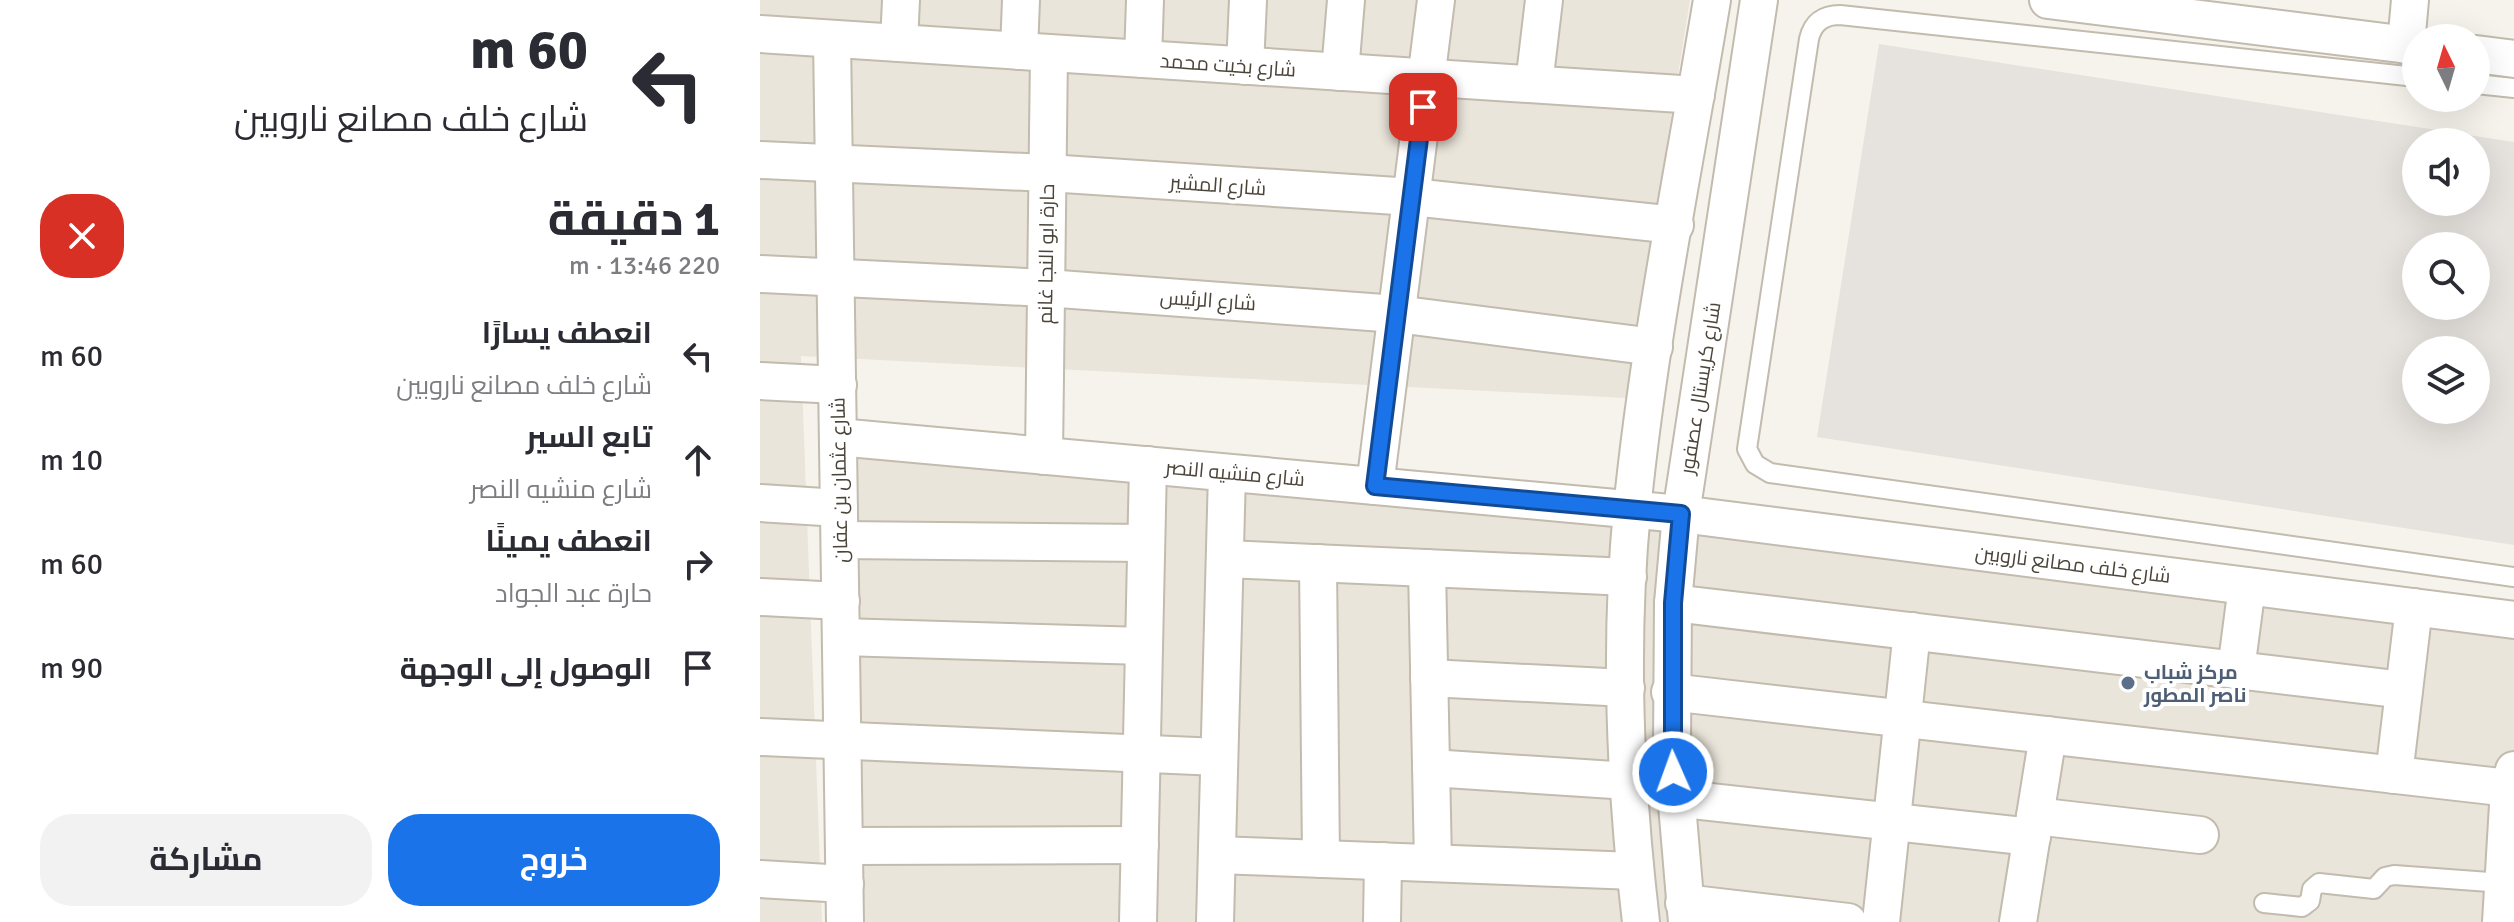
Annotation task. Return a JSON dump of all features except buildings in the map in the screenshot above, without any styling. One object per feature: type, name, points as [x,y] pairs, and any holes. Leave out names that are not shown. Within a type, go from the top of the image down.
[{"type":"street","points":[[899,43],[901,0]]},
{"type":"street","name":"حارة ابو النجا غانم","points":[[1021,0],[1034,52],[1048,173],[1044,456]]},
{"type":"street","points":[[1143,59],[1145,0]]},
{"type":"street","points":[[1245,66],[1248,0]]},
{"type":"street","points":[[1340,72],[1346,0]]},
{"type":"street","points":[[1375,486],[1436,0]]},
{"type":"street","points":[[1534,84],[1544,0]]},
{"type":"street","points":[[1641,922],[1629,781],[1626,688],[1632,510],[1654,347],[1712,0]]},
{"type":"street","name":"شارع كريستال عصفور","points":[[1686,912],[1674,798],[1670,692],[1673,603],[1681,514],[1759,0]]},
{"type":"street","points":[[2048,0],[2281,15],[2402,53]]},
{"type":"street","points":[[2410,0],[2411,24]]},
{"type":"street","name":"شارع بخيت محمد","points":[[760,34],[1696,95]]},
{"type":"street","name":"شارع عثمان بن عفان","points":[[832,39],[845,922]]},
{"type":"street","points":[[2490,56],[2514,59]]},
{"type":"street","name":"شارع المشير","points":[[760,160],[1048,173],[1412,197],[1675,225]]},
{"type":"street","name":"شارع الرئيس","points":[[760,274],[1046,288],[1397,314],[1654,347]]},
{"type":"street","points":[[760,381],[838,385]]},
{"type":"street","name":"شارع منشيه النصر","points":[[838,437],[1632,510]]},
{"type":"street","points":[[1138,922],[1148,465]]},
{"type":"street","points":[[1215,922],[1227,473]]},
{"type":"street","points":[[760,503],[840,524],[1146,543]]},
{"type":"street","name":"شارع خلف مصانع ناروبين","points":[[1632,510],[2514,620]]},
{"type":"street","points":[[1225,559],[1628,577]]},
{"type":"street","points":[[1318,563],[1321,859]]},
{"type":"street","points":[[1427,568],[1433,863]]},
{"type":"street","points":[[2236,670],[2247,586]]},
{"type":"street","points":[[760,597],[841,601]]},
{"type":"street","points":[[1673,603],[2404,690]]},
{"type":"street","points":[[2394,775],[2414,607]]},
{"type":"street","points":[[1881,922],[1912,631]]},
{"type":"street","points":[[841,637],[1144,646]]},
{"type":"street","points":[[1429,678],[1626,688]]},
{"type":"street","points":[[1670,692],[2394,775],[2512,779],[2501,922]]},
{"type":"street","points":[[2018,922],[2048,735]]},
{"type":"street","points":[[760,737],[1219,757]]},
{"type":"street","points":[[1431,768],[1629,781]]},
{"type":"street","points":[[1674,798],[1892,822],[2200,835]]},
{"type":"street","points":[[844,846],[1140,845]]},
{"type":"street","points":[[1217,855],[1635,871]]},
{"type":"street","points":[[1382,922],[1383,861]]},
{"type":"street","points":[[760,879],[845,884]]},
{"type":"street","points":[[1686,912],[1848,922]]},
{"type":"lane","points":[[2402,55],[1840,15],[1823,18],[1811,30],[1809,39],[1747,449],[1755,464],[1770,473],[2514,577]]},
{"type":"lane","points":[[2490,85],[2514,88]]},
{"type":"lane","points":[[2264,903],[2302,907],[2310,901],[2316,884],[2374,889],[2391,875],[2503,883]]},
{"type":"shaded area","points":[[760,0],[1690,0],[1626,398],[801,356],[822,922],[760,922]]},
{"type":"shaded area","points":[[1879,44],[2423,128],[2402,128],[2402,216],[2490,216],[2490,138],[2514,142],[2514,545],[1817,437]]},
{"type":"shaded area","points":[[851,426],[1660,498],[2514,602],[2514,922],[858,922]]},
{"type":"place","name":"مركز شباب ناصر المطور","points":[[2128,683]]},
{"type":"route","points":[[1423,107],[1375,486],[1681,514],[1673,603],[1670,692],[1673,772]]}]
